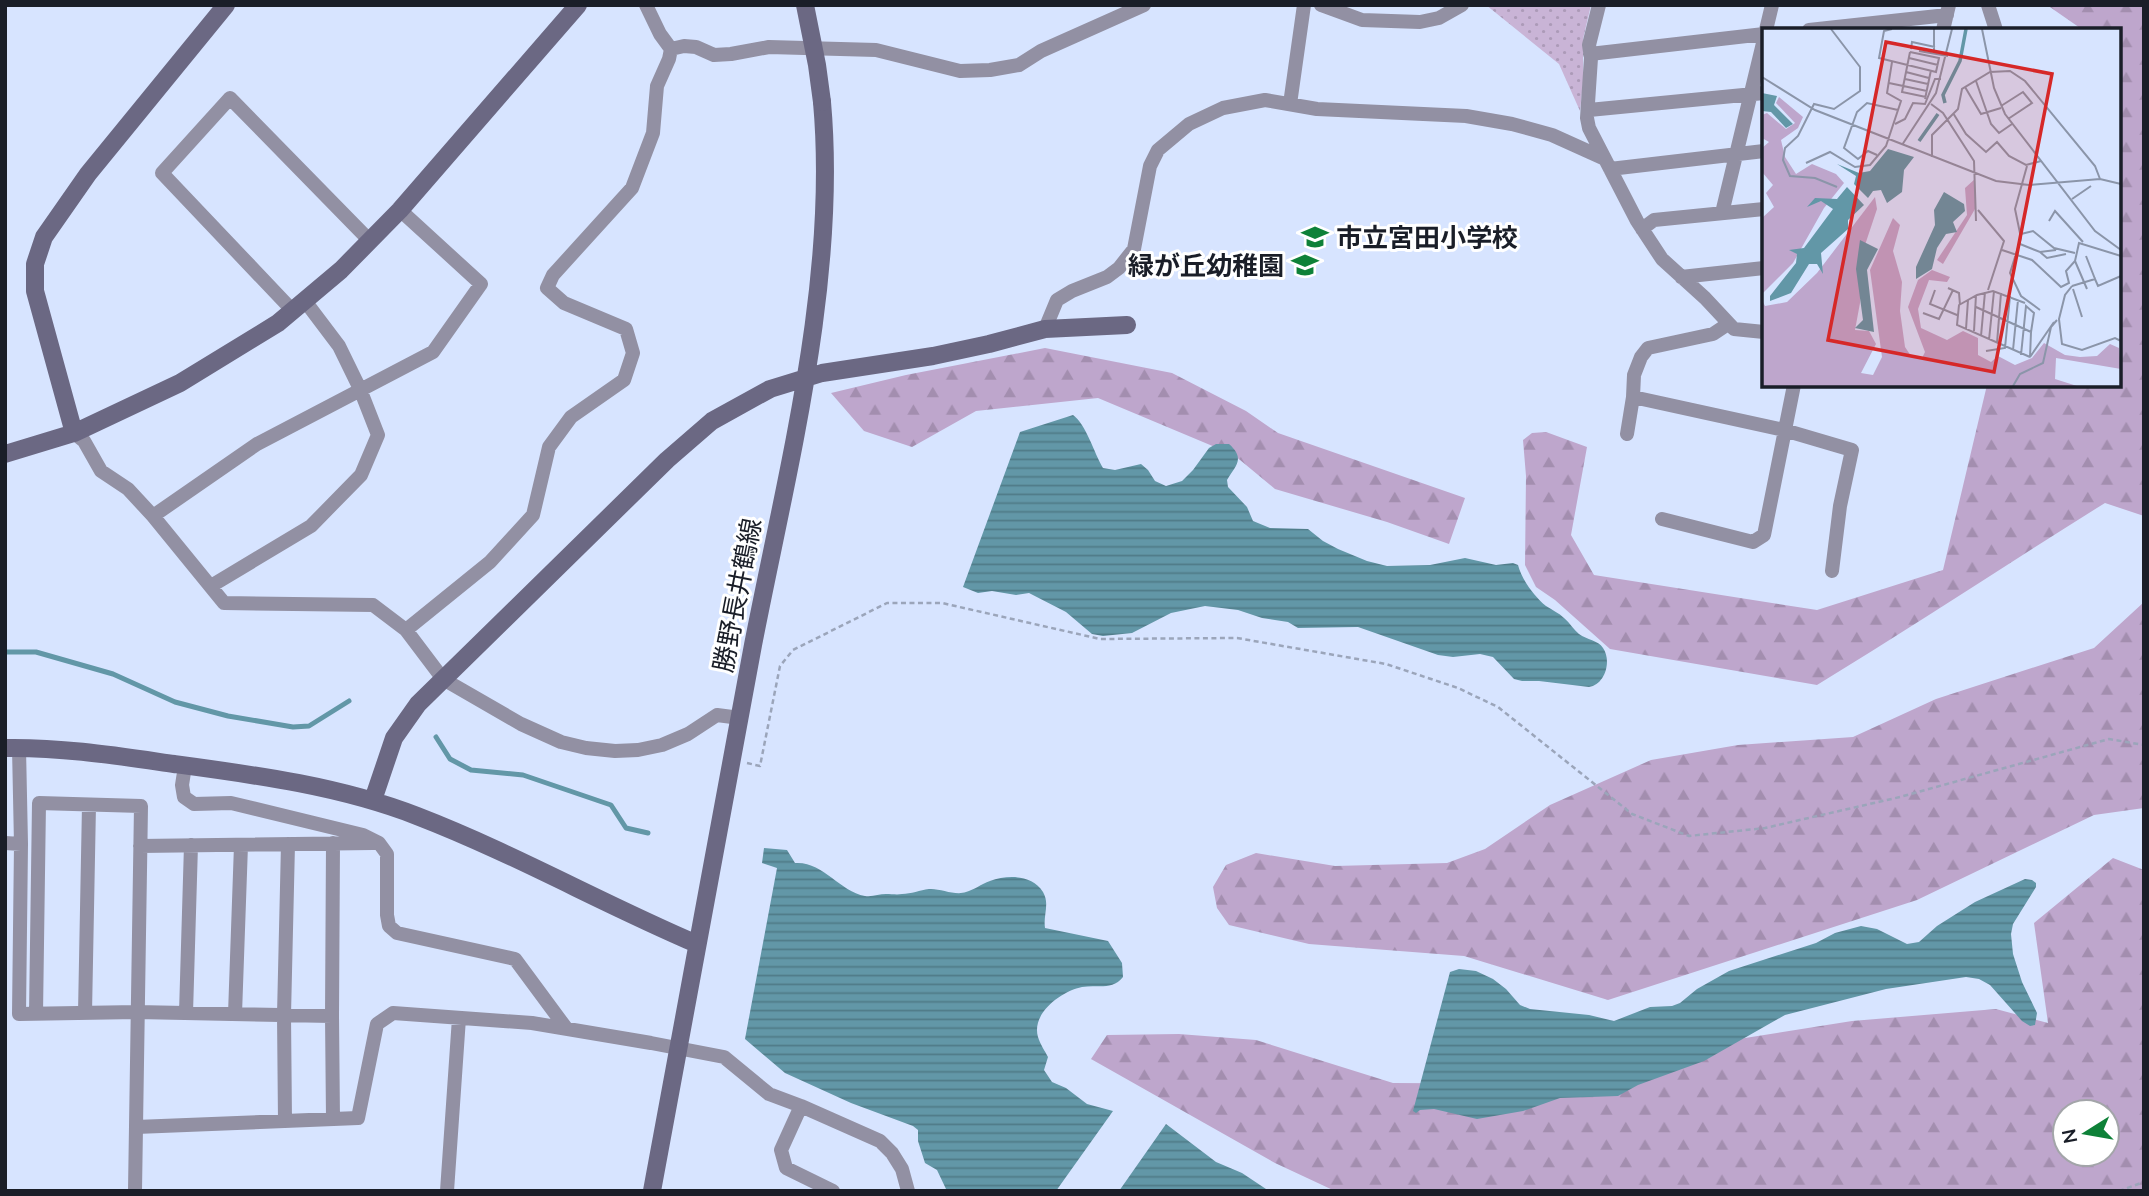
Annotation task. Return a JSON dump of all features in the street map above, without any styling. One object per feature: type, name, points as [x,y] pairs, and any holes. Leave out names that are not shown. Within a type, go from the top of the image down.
[{"type":"street","points":[[226,5],[88,174],[44,237],[35,264],[35,291],[74,433],[84,441],[101,471],[128,489],[224,603],[373,605],[406,630],[443,679],[521,724],[561,742],[586,748],[638,750],[662,745],[688,734],[717,715],[740,718]]},
{"type":"street","points":[[5,454],[74,433],[180,383],[278,323],[341,270],[400,210],[578,5]]},
{"type":"street","points":[[406,630],[490,562],[533,515],[549,447],[571,417],[624,380],[633,353],[626,329],[564,303],[547,288],[553,275],[632,188],[653,133],[657,86],[671,48],[660,34],[646,5]]},
{"type":"street","name":"勝野長井鶴線","points":[[652,1191],[806,378],[822,245],[826,170],[822,102],[804,5]]},
{"type":"street","points":[[671,48],[696,47],[715,55],[769,47],[876,50],[960,71],[990,70],[1019,65],[1041,51],[1144,5]]},
{"type":"street","points":[[1290,104],[1304,5]]},
{"type":"street","points":[[1321,5],[1362,20],[1420,22],[1439,18],[1462,5]]},
{"type":"street","points":[[1598,5],[1589,45],[1587,118],[1606,164],[1662,259],[1734,330],[1762,332]]},
{"type":"street","points":[[1767,28],[1772,5]]},
{"type":"street","points":[[1988,5],[1995,28]]},
{"type":"street","points":[[1830,28],[1946,17]]},
{"type":"street","points":[[1590,54],[1762,35]]},
{"type":"street","points":[[1722,213],[1736,154],[1757,94],[1762,57]]},
{"type":"street","points":[[1589,110],[1757,94]]},
{"type":"street","points":[[211,586],[311,526],[360,475],[378,435],[339,346],[163,173],[230,98],[370,241]]},
{"type":"street","points":[[1045,328],[1057,300],[1107,277],[1119,268],[1134,249],[1150,166],[1158,150],[1189,124],[1223,108],[1265,100],[1317,109],[1466,116],[1552,135],[1606,164],[1762,151]]},
{"type":"street","points":[[1642,229],[1654,220],[1762,209]]},
{"type":"street","points":[[153,516],[257,444],[433,352],[481,284],[400,210]]},
{"type":"street","points":[[1681,276],[1762,268]]},
{"type":"street","points":[[1627,434],[1633,397],[1633,375],[1648,348],[1713,334],[1728,324]]},
{"type":"street","points":[[373,800],[394,738],[418,704],[667,460],[712,421],[770,388],[822,373],[933,356],[1045,328],[1127,325]]},
{"type":"street","points":[[1662,519],[1753,542],[1764,535],[1794,387]]},
{"type":"street","points":[[1633,397],[1784,430],[1852,450],[1840,506],[1832,571]]},
{"type":"street","points":[[332,1016],[12,1014],[21,844],[12,748],[100,754],[291,781],[373,800],[475,839],[697,944]]},
{"type":"street","points":[[185,766],[182,785],[184,797],[194,804],[231,803],[363,835],[379,843],[387,853],[389,926],[397,933],[515,959],[566,1028]]},
{"type":"street","points":[[36,1014],[39,803],[141,806],[135,1191]]},
{"type":"street","points":[[85,1013],[89,805]]},
{"type":"street","points":[[333,1119],[334,843]]},
{"type":"street","points":[[140,846],[379,843]]},
{"type":"street","points":[[5,844],[21,844]]},
{"type":"street","points":[[285,1121],[284,1015],[288,844]]},
{"type":"street","points":[[186,1013],[191,845]]},
{"type":"street","points":[[235,1014],[241,845]]},
{"type":"street","points":[[136,1127],[358,1118],[377,1024],[393,1013],[532,1023],[724,1057],[769,1094],[880,1141],[902,1169],[908,1191]]},
{"type":"street","points":[[447,1191],[460,1018]]},
{"type":"street","points":[[800,1106],[781,1150],[786,1168],[832,1191]]},
{"type":"path","points":[[732,760],[760,766],[780,666],[793,650],[887,603],[942,603],[1100,639],[1237,638],[1385,664],[1458,688],[1497,708],[1632,814],[1689,836],[1765,828],[1900,797],[2109,739],[2144,745]]},
{"type":"path","points":[[2119,1191],[2144,1182]]},
{"type":"green space","points":[[2047,5],[2144,5],[2144,516],[2105,503],[1817,685],[1610,649],[1555,600],[1536,587],[1525,565],[1526,476],[1523,440],[1532,433],[1546,432],[1587,447],[1571,535],[1594,575],[1817,610],[1943,570],[1987,387],[2121,387],[2121,28],[2080,28]]},
{"type":"green space","points":[[1045,348],[1172,373],[1246,411],[1278,433],[1465,498],[1449,544],[1387,522],[1275,489],[1234,455],[1098,398],[976,411],[912,447],[864,431],[831,393],[906,375]]},
{"type":"green space","points":[[2144,602],[2144,808],[2094,815],[1917,900],[1608,1000],[1464,956],[1309,944],[1229,925],[1217,908],[1213,887],[1226,865],[1256,853],[1335,866],[1447,863],[1485,849],[1550,805],[1651,760],[1738,745],[1853,737],[1936,699],[2094,648]]},
{"type":"green space","points":[[2113,858],[2144,870],[2144,1191],[1335,1191],[1275,1163],[1091,1059],[1107,1035],[1179,1034],[1256,1040],[1393,1083],[1555,1084],[1675,1049],[1852,1021],[1996,1009],[2048,1023],[2034,923]]},
{"type":"shaded area","points":[[1486,5],[1591,5],[1583,39],[1580,111],[1559,64]]},
{"type":"water","points":[[1073,415],[1086,432],[1103,468],[1115,470],[1141,464],[1155,481],[1166,486],[1182,481],[1209,448],[1216,444],[1229,444],[1238,458],[1227,480],[1228,487],[1247,507],[1253,521],[1270,528],[1308,529],[1323,541],[1367,561],[1387,566],[1430,565],[1465,558],[1496,565],[1518,565],[1525,582],[1546,606],[1562,616],[1579,634],[1603,648],[1607,666],[1603,677],[1589,687],[1522,681],[1514,679],[1493,657],[1480,654],[1453,657],[1438,655],[1358,627],[1298,628],[1288,622],[1262,618],[1238,610],[1205,606],[1171,613],[1132,633],[1103,636],[1092,634],[1066,612],[1029,593],[978,593],[963,587],[1020,432]]},
{"type":"water","points":[[764,848],[787,850],[795,863],[823,871],[847,888],[865,896],[905,894],[929,889],[962,893],[997,879],[1026,879],[1038,886],[1045,896],[1045,928],[1108,941],[1122,963],[1123,977],[1109,986],[1082,987],[1057,998],[1044,1012],[1037,1028],[1039,1040],[1048,1057],[1044,1070],[1052,1082],[1066,1088],[1087,1104],[1113,1111],[1056,1191],[943,1191],[946,1189],[937,1170],[925,1163],[918,1141],[918,1130],[913,1126],[851,1103],[785,1073],[745,1039],[777,868],[762,863]]},
{"type":"water","points":[[2025,879],[2032,880],[2036,887],[2013,924],[2011,934],[2013,954],[2022,982],[2037,1013],[2035,1025],[2030,1026],[2022,1021],[1990,985],[1979,979],[1966,977],[1886,989],[1785,1015],[1704,1061],[1638,1085],[1618,1096],[1560,1098],[1523,1111],[1477,1119],[1434,1109],[1416,1113],[1413,1111],[1450,972],[1459,969],[1476,971],[1493,979],[1520,1005],[1530,1009],[1589,1015],[1614,1021],[1650,1007],[1680,1003],[1697,989],[1729,971],[1861,926],[1877,929],[1907,944],[1919,942],[1937,926],[1975,902]]},
{"type":"water","points":[[1166,1124],[1216,1162],[1242,1173],[1269,1191],[1119,1191]]},
{"type":"waterway","points":[[5,652],[36,652],[113,674],[175,702],[228,716],[293,727],[309,726],[349,701]]},
{"type":"waterway","points":[[436,737],[450,759],[471,770],[523,775],[611,805],[626,828],[648,833]]},
{"type":"place","name":"市立宮田小学校","points":[[1315,237]]},
{"type":"place","name":"緑が丘幼稚園","points":[[1305,265]]}]
